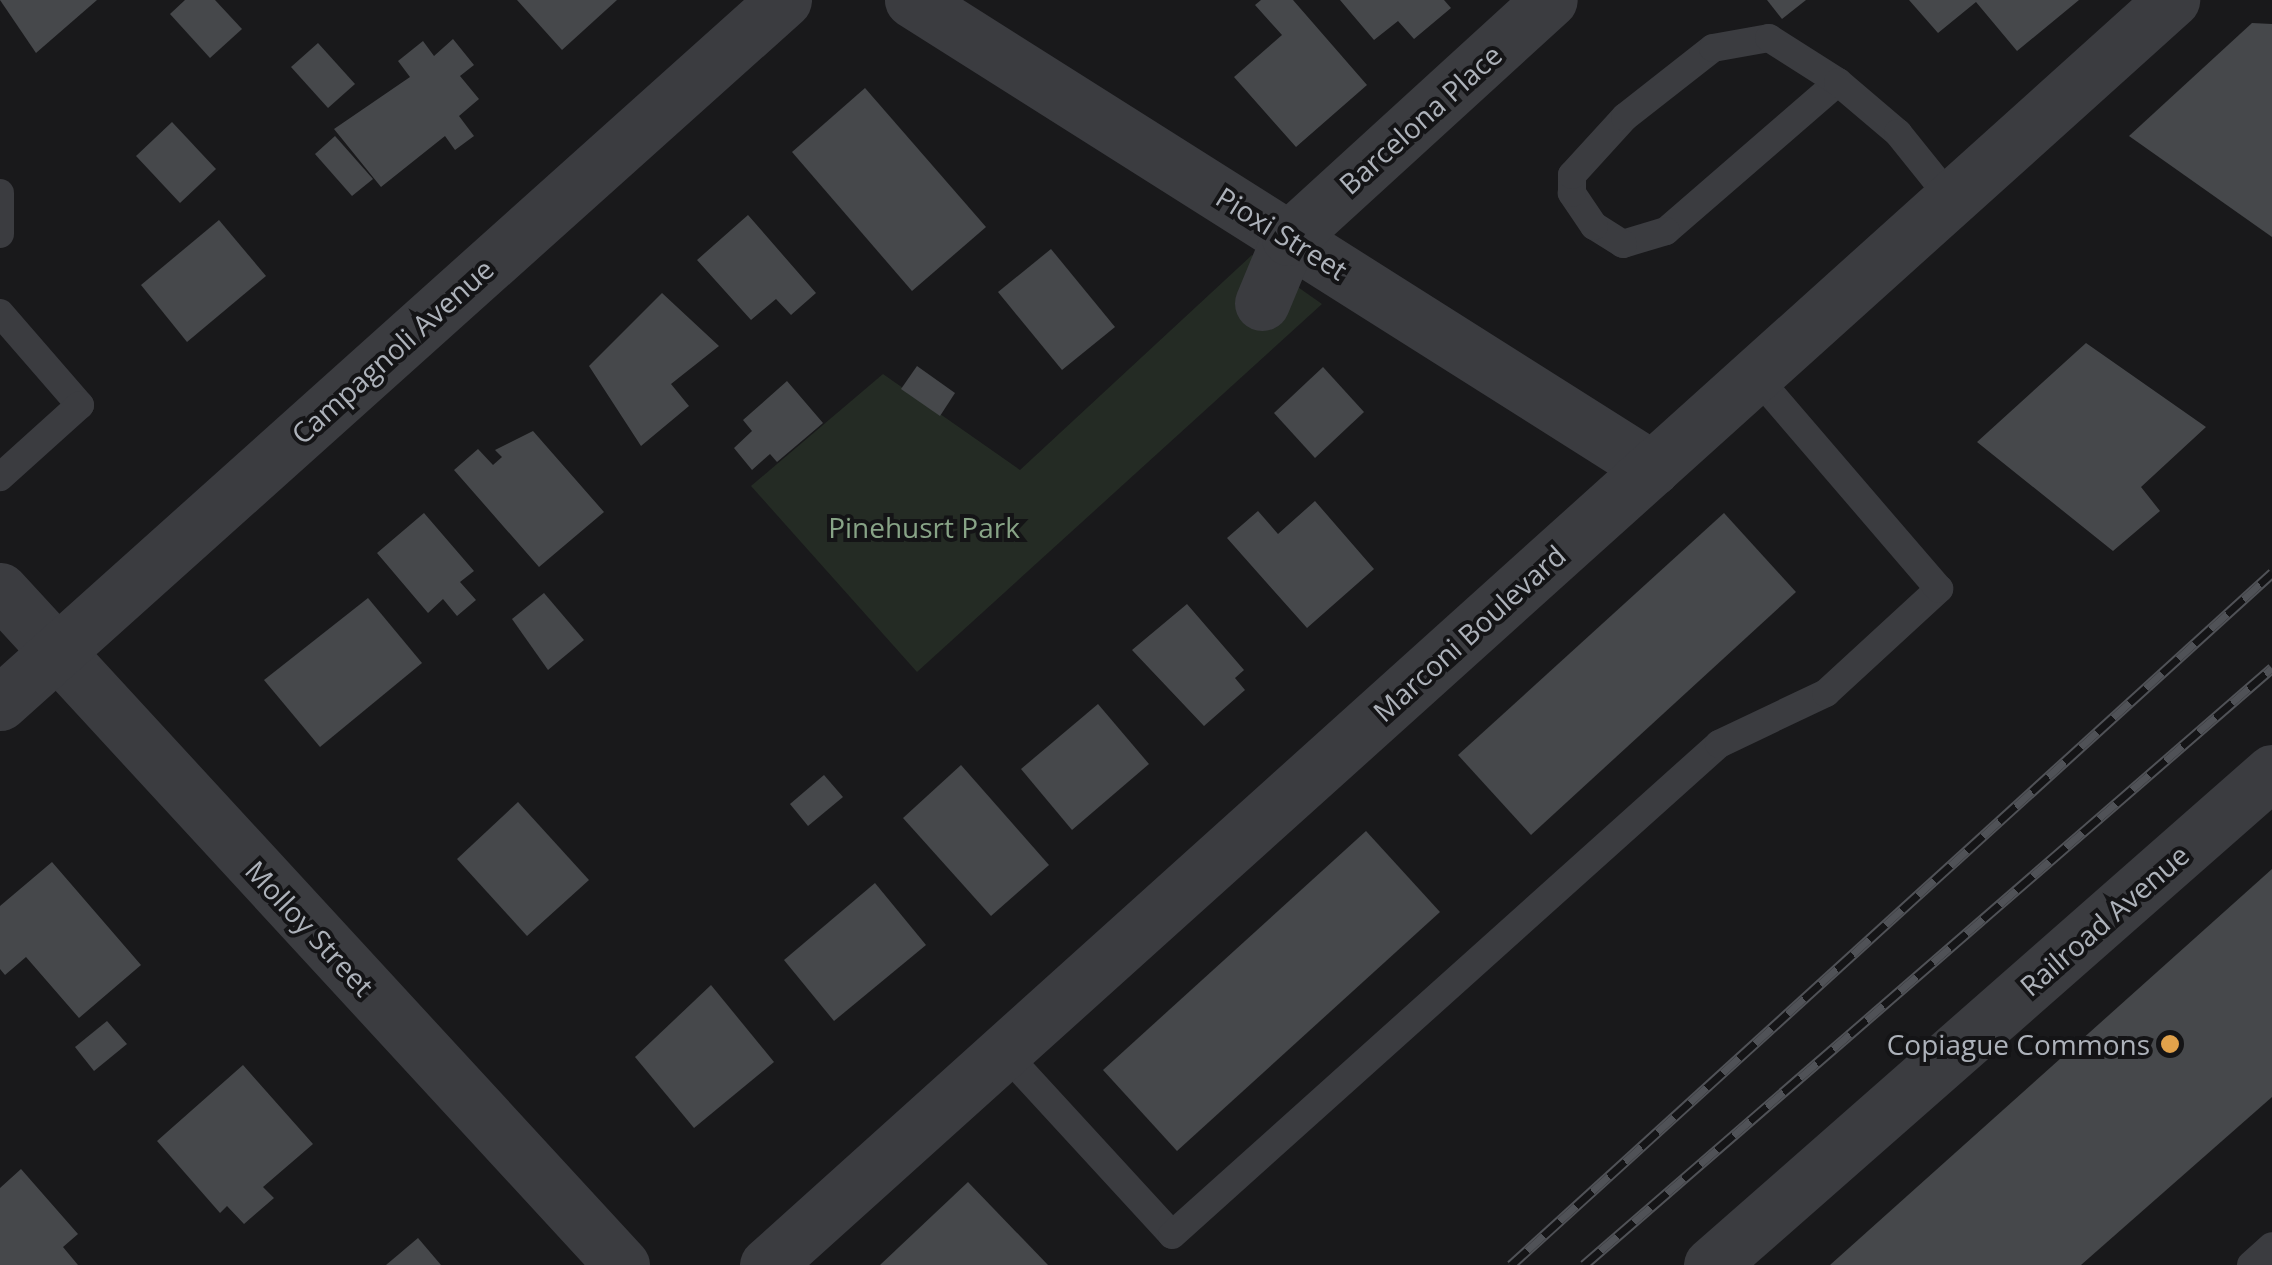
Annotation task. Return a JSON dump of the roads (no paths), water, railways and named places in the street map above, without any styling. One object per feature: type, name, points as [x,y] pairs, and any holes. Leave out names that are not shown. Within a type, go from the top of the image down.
[{"type":"street","name":"Campagnoli Avenue","points":[[0,703],[784,0]]},
{"type":"street","name":"Pioxi Street","points":[[912,0],[1652,468]]},
{"type":"street","name":"Barcelona Place","points":[[1289,238],[1550,0]]},
{"type":"street","name":"Marconi Boulevard","points":[[767,1265],[2172,0]]},
{"type":"street","points":[[1262,302],[1289,238]]},
{"type":"street","name":"Molloy Street","points":[[0,590],[622,1265]]},
{"type":"street","name":"Railroad Avenue","points":[[1711,1265],[2272,772]]},
{"type":"lane","points":[[1838,82],[1666,231],[1623,244],[1594,226],[1572,193],[1572,175],[1625,116],[1713,48],[1769,38],[1838,82],[1898,133],[1952,199]]},
{"type":"lane","points":[[0,193],[0,234]]},
{"type":"lane","points":[[0,313],[80,405],[0,478]]},
{"type":"lane","points":[[1004,1052],[1172,1235],[1719,744],[1840,680],[1940,589],[1755,375]]},
{"type":"lane","points":[[2251,1265],[2272,1246]]},
{"type":"railway","points":[[1511,1265],[2272,573]]},
{"type":"railway","points":[[1584,1265],[2272,668]]},
{"type":"place","name":"Copiague Commons","points":[[2170,1044]]},
{"type":"park label","name":"Pinehusrt Park","points":[[924,527]]}]
